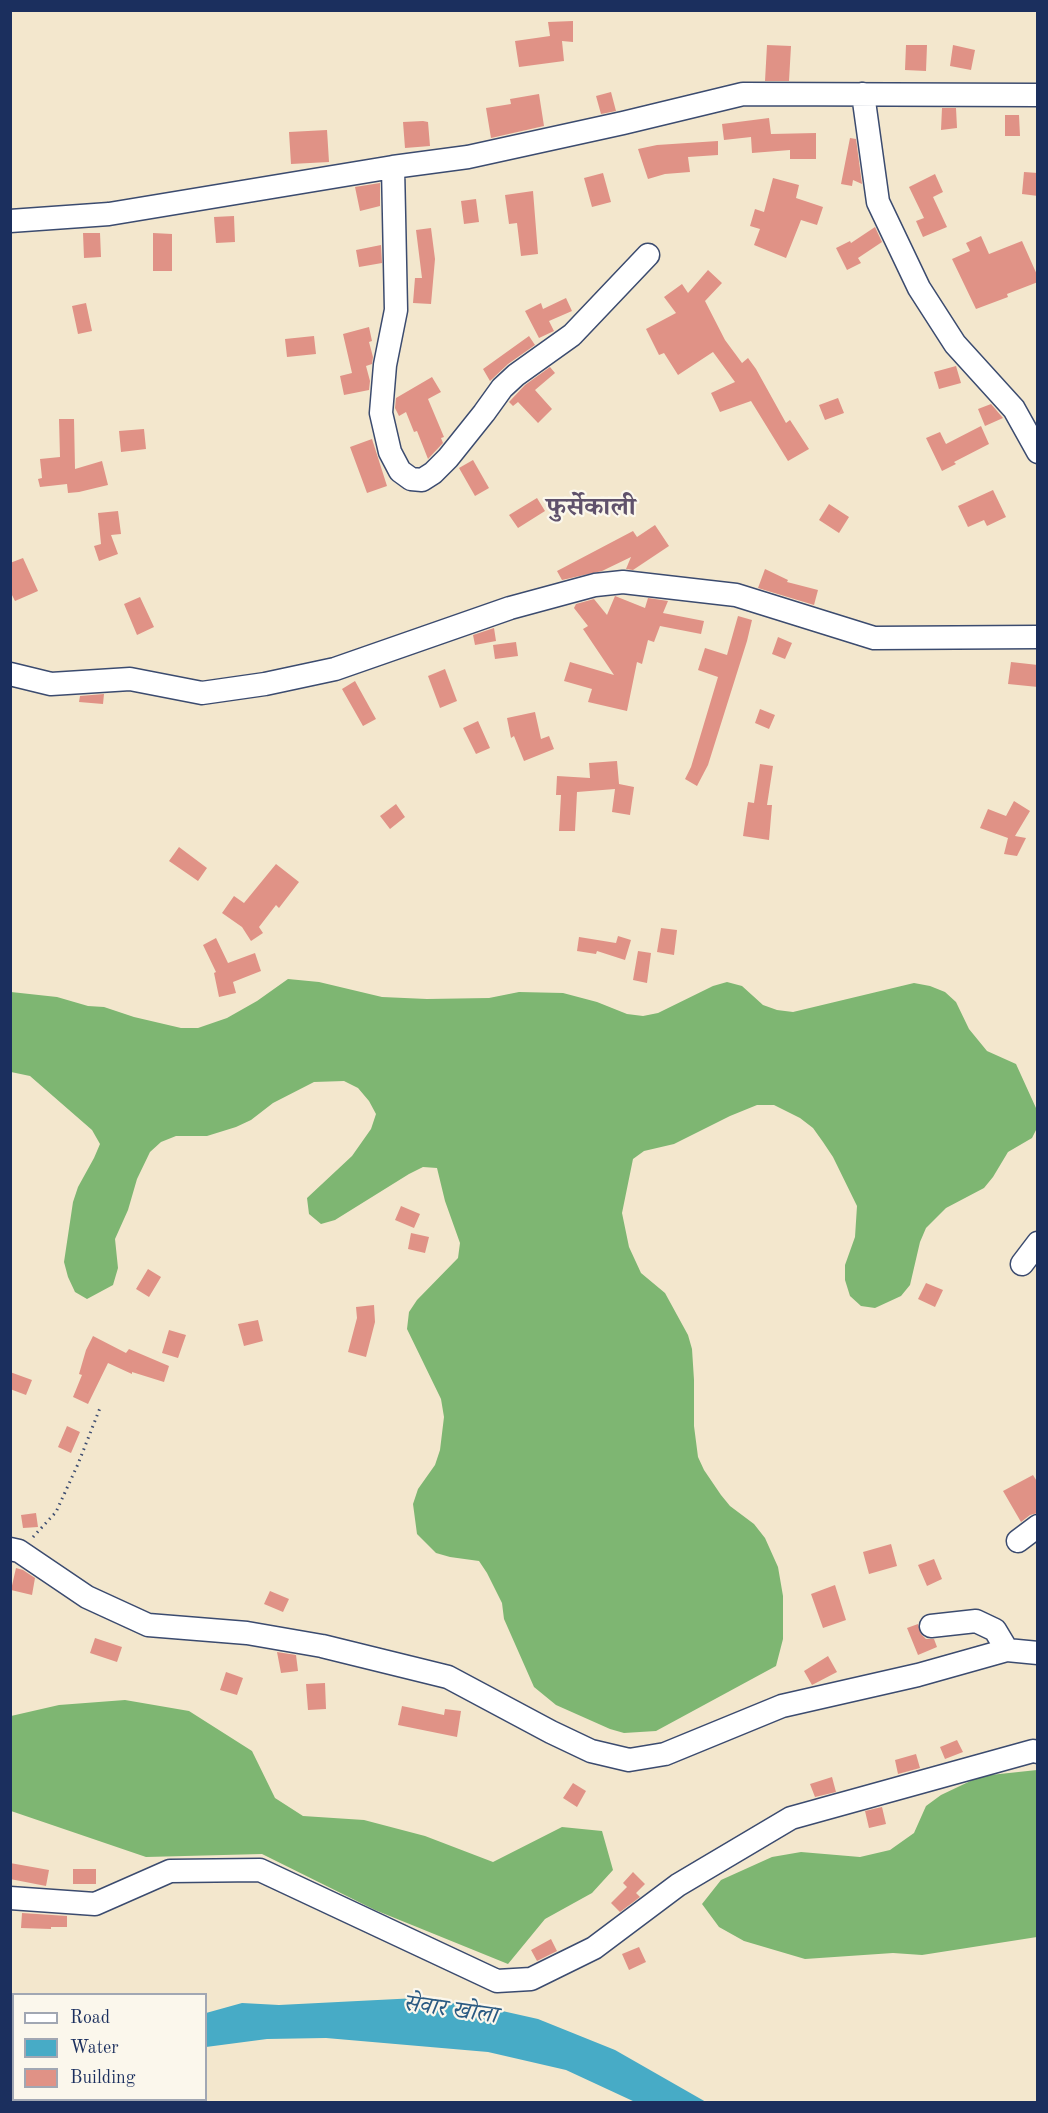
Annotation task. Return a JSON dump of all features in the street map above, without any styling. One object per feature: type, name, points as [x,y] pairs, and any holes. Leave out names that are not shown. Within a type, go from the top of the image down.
[{"type":"street","points":[[10,221],[109,214],[393,167],[468,157],[743,94],[1038,95]]},
{"type":"street","points":[[863,94],[878,202],[919,288],[955,344],[1014,409],[1038,452]]},
{"type":"street","points":[[393,167],[396,310],[385,366],[381,413],[390,452],[400,471],[411,479],[422,480],[433,473],[448,458],[502,388],[516,375],[572,335],[648,255]]},
{"type":"street","points":[[10,674],[51,684],[130,679],[202,693],[265,684],[335,669],[544,598],[595,585],[623,582],[736,595],[874,638],[1038,637]]},
{"type":"street","points":[[1022,1264],[1038,1243]]},
{"type":"street","points":[[1018,1541],[1038,1526]]},
{"type":"street","points":[[15,1550],[87,1597],[148,1625],[247,1633],[322,1646],[448,1677],[591,1751],[629,1760],[665,1754],[782,1706],[918,1675],[1007,1650],[1038,1653]]},
{"type":"street","points":[[931,1626],[976,1621],[995,1630],[1007,1650]]},
{"type":"street","points":[[10,1898],[95,1904],[170,1871],[260,1870],[497,1981],[531,1979],[594,1948],[678,1885],[791,1818],[1033,1751],[1038,1752]]},
{"type":"path","points":[[15,1550],[56,1512],[100,1408]]},
{"type":"green space","points":[[288,979],[319,982],[382,997],[489,998],[519,992],[563,993],[597,1002],[627,1014],[643,1016],[658,1013],[713,986],[727,982],[742,986],[763,1005],[793,1012],[914,983],[945,992],[956,1002],[969,1029],[987,1051],[1016,1064],[1036,1108],[1037,1128],[1032,1138],[1008,1152],[984,1188],[946,1208],[926,1228],[920,1242],[910,1285],[901,1296],[875,1308],[861,1306],[850,1296],[845,1280],[845,1265],[855,1237],[857,1206],[833,1157],[813,1128],[800,1118],[774,1105],[757,1105],[674,1144],[644,1151],[633,1159],[622,1213],[629,1247],[641,1273],[665,1293],[688,1335],[692,1349],[694,1426],[698,1457],[704,1470],[730,1506],[754,1524],[765,1538],[778,1567],[783,1596],[783,1639],[776,1666],[656,1731],[624,1733],[610,1729],[556,1705],[534,1687],[504,1619],[502,1603],[479,1561],[436,1553],[417,1534],[413,1504],[418,1489],[435,1465],[440,1450],[444,1417],[441,1399],[407,1329],[409,1312],[417,1300],[458,1258],[460,1243],[445,1201],[437,1168],[423,1167],[409,1174],[335,1220],[321,1224],[309,1214],[307,1198],[352,1156],[371,1129],[376,1114],[358,1088],[344,1081],[314,1082],[273,1103],[251,1120],[236,1127],[207,1136],[176,1136],[161,1142],[150,1152],[137,1179],[128,1210],[115,1239],[118,1268],[113,1285],[87,1299],[75,1292],[64,1262],[73,1202],[100,1144],[92,1130],[30,1076],[11,1072],[11,992],[57,997],[181,1028],[198,1028],[227,1018],[257,1001]]},
{"type":"green space","points":[[125,1700],[189,1711],[252,1751],[275,1798],[303,1816],[364,1820],[425,1836],[493,1862],[562,1827],[602,1831],[613,1870],[592,1893],[545,1919],[508,1964],[375,1910],[262,1854],[146,1857],[11,1811],[11,1716],[59,1705]]},
{"type":"green space","points":[[1037,1770],[1037,1937],[922,1955],[893,1953],[805,1959],[744,1941],[719,1927],[702,1904],[721,1880],[772,1857],[801,1852],[860,1857],[890,1850],[914,1833],[926,1806],[941,1795],[981,1776]]},
{"type":"water","name":"सेवार खोला","points":[[417,1998],[489,2008],[538,2019],[615,2050],[706,2102],[635,2102],[566,2070],[488,2052],[326,2038],[267,2039],[207,2047],[207,2013],[242,2003],[279,2005]]},
{"type":"building","points":[[573,21],[573,42],[562,41],[564,61],[519,67],[515,41],[550,36],[548,22]]},
{"type":"building","points":[[767,45],[791,46],[789,81],[765,81]]},
{"type":"building","points":[[906,45],[927,45],[926,71],[905,70]]},
{"type":"building","points":[[953,45],[975,50],[971,70],[950,66]]},
{"type":"building","points":[[611,92],[616,111],[601,114],[596,96]]},
{"type":"building","points":[[539,94],[544,126],[491,138],[486,108],[511,104],[510,99]]},
{"type":"building","points":[[942,108],[956,108],[957,128],[941,130]]},
{"type":"building","points":[[1005,115],[1019,115],[1020,136],[1005,136]]},
{"type":"building","points":[[769,118],[771,134],[816,133],[816,159],[790,159],[790,150],[752,153],[751,137],[724,140],[722,124]]},
{"type":"building","points":[[403,122],[428,122],[430,146],[405,148]]},
{"type":"building","points":[[327,130],[329,162],[291,164],[289,132]]},
{"type":"building","points":[[850,138],[856,139],[862,184],[853,180],[852,186],[841,184]]},
{"type":"building","points":[[718,141],[718,155],[688,157],[690,172],[665,174],[648,179],[638,149],[657,145]]},
{"type":"building","points":[[1024,172],[1038,173],[1038,196],[1022,194]]},
{"type":"building","points":[[603,173],[611,202],[592,207],[584,178]]},
{"type":"building","points":[[935,174],[943,192],[933,197],[947,227],[923,237],[916,221],[924,218],[909,187]]},
{"type":"building","points":[[773,178],[799,185],[796,198],[823,207],[817,225],[801,220],[786,258],[754,245],[760,229],[750,226],[755,209],[764,212]]},
{"type":"building","points":[[380,183],[380,206],[360,211],[355,187]]},
{"type":"building","points":[[533,191],[538,254],[521,256],[517,223],[509,224],[505,195]]},
{"type":"building","points":[[476,199],[479,222],[464,224],[461,201]]},
{"type":"building","points":[[234,216],[235,242],[216,243],[214,217]]},
{"type":"building","points":[[875,227],[882,242],[858,258],[861,263],[847,270],[836,248],[850,241],[851,243]]},
{"type":"building","points":[[431,228],[435,259],[431,304],[413,303],[415,278],[422,278],[416,230]]},
{"type":"building","points":[[83,233],[100,233],[101,257],[84,258]]},
{"type":"building","points":[[153,233],[172,234],[172,271],[153,271]]},
{"type":"building","points":[[981,236],[989,254],[1022,241],[1038,277],[1038,282],[976,309],[952,259],[970,251],[966,243]]},
{"type":"building","points":[[381,245],[382,263],[359,267],[356,250]]},
{"type":"building","points":[[708,270],[722,283],[705,301],[725,340],[742,363],[748,358],[786,423],[790,420],[809,449],[788,461],[751,401],[720,412],[711,393],[735,382],[713,352],[678,375],[664,353],[659,355],[646,329],[676,313],[664,297],[682,284],[688,293]]},
{"type":"building","points":[[566,298],[572,311],[549,321],[554,331],[539,338],[525,311],[541,303],[543,309]]},
{"type":"building","points":[[86,303],[92,331],[78,334],[72,306]]},
{"type":"building","points":[[369,327],[372,341],[369,342],[373,357],[372,364],[366,366],[370,381],[369,390],[344,395],[340,376],[352,373],[343,334]]},
{"type":"building","points":[[314,336],[316,354],[287,357],[285,339]]},
{"type":"building","points":[[529,336],[535,345],[508,364],[490,381],[483,369]]},
{"type":"building","points":[[956,366],[961,383],[939,389],[934,372]]},
{"type":"building","points":[[550,367],[555,373],[535,390],[552,409],[538,423],[518,402],[513,406],[509,402],[525,385]]},
{"type":"building","points":[[432,377],[441,392],[428,399],[444,437],[441,438],[443,443],[428,459],[417,431],[414,432],[406,412],[399,416],[395,408],[396,398]]},
{"type":"building","points":[[838,398],[844,413],[825,420],[819,405]]},
{"type":"building","points":[[991,404],[1003,418],[985,426],[978,409]]},
{"type":"building","points":[[59,419],[74,419],[75,469],[102,461],[108,485],[68,493],[67,484],[40,487],[38,479],[42,478],[40,459],[60,457]]},
{"type":"building","points":[[981,426],[989,444],[954,462],[956,464],[942,471],[926,438],[940,432],[946,444]]},
{"type":"building","points":[[144,429],[146,449],[121,452],[119,431]]},
{"type":"building","points":[[372,439],[387,486],[367,493],[350,447]]},
{"type":"building","points":[[473,460],[489,488],[475,496],[459,468]]},
{"type":"building","points":[[993,490],[1006,517],[987,526],[984,520],[968,527],[958,506]]},
{"type":"building","points":[[537,498],[545,511],[518,528],[509,515]]},
{"type":"building","points":[[829,504],[849,517],[839,533],[819,520]]},
{"type":"building","points":[[118,511],[121,534],[111,535],[118,554],[99,561],[94,546],[101,544],[98,513]]},
{"type":"building","points":[[655,525],[669,546],[633,570],[626,569],[631,557],[602,571],[562,580],[557,571],[633,531],[637,537]]},
{"type":"building","points":[[23,558],[38,591],[15,601],[10,591],[10,563]]},
{"type":"building","points":[[765,569],[788,580],[787,582],[818,590],[814,605],[758,588]]},
{"type":"building","points":[[615,596],[645,608],[648,598],[668,601],[663,613],[704,621],[701,634],[660,626],[654,642],[648,640],[642,664],[637,662],[627,711],[588,702],[592,689],[564,681],[570,662],[614,675],[583,629],[588,626],[574,608],[576,604],[594,599],[607,615]]},
{"type":"building","points":[[140,597],[154,627],[137,635],[124,604]]},
{"type":"building","points":[[738,616],[752,620],[747,641],[708,765],[697,786],[685,779],[691,767],[718,677],[698,670],[705,648],[727,655]]},
{"type":"building","points":[[494,628],[496,641],[475,645],[473,635]]},
{"type":"building","points":[[778,637],[792,643],[785,659],[772,654]]},
{"type":"building","points":[[516,642],[518,656],[495,659],[493,645]]},
{"type":"building","points":[[1011,662],[1038,665],[1038,687],[1008,684]]},
{"type":"building","points":[[445,669],[457,701],[440,708],[428,676]]},
{"type":"building","points":[[355,681],[376,719],[363,726],[342,689]]},
{"type":"building","points":[[104,694],[103,704],[79,702],[80,696]]},
{"type":"building","points":[[760,709],[775,715],[769,729],[755,723]]},
{"type":"building","points":[[535,712],[541,739],[549,736],[554,749],[524,761],[514,736],[511,738],[507,718]]},
{"type":"building","points":[[478,721],[490,748],[476,754],[463,728]]},
{"type":"building","points":[[617,761],[619,784],[634,787],[630,815],[612,812],[615,789],[577,792],[575,831],[559,831],[561,795],[556,795],[557,776],[590,778],[589,763]]},
{"type":"building","points":[[760,764],[773,766],[767,805],[772,805],[769,840],[743,836],[748,802],[754,803]]},
{"type":"building","points":[[1014,801],[1030,811],[1015,836],[1026,838],[1017,856],[1004,854],[1008,838],[980,828],[988,809],[1006,816]]},
{"type":"building","points":[[396,804],[405,817],[390,829],[380,816]]},
{"type":"building","points":[[179,847],[207,868],[198,881],[169,861]]},
{"type":"building","points":[[276,864],[299,882],[279,908],[276,905],[259,927],[263,933],[251,941],[242,927],[222,913],[234,896],[244,903]]},
{"type":"building","points":[[661,928],[677,930],[674,955],[657,952]]},
{"type":"building","points":[[618,936],[631,940],[625,960],[597,951],[596,954],[577,951],[579,937],[616,943]]},
{"type":"building","points":[[216,938],[228,963],[255,953],[261,971],[233,982],[236,993],[219,997],[214,973],[216,972],[203,945]]},
{"type":"building","points":[[638,951],[651,953],[647,983],[633,980]]},
{"type":"building","points":[[401,1206],[420,1214],[414,1228],[395,1220]]},
{"type":"building","points":[[411,1233],[429,1237],[425,1253],[408,1249]]},
{"type":"building","points":[[148,1269],[161,1277],[149,1297],[136,1289]]},
{"type":"building","points":[[926,1283],[943,1290],[935,1307],[918,1299]]},
{"type":"building","points":[[374,1305],[375,1322],[366,1357],[348,1352],[357,1318],[356,1307]]},
{"type":"building","points":[[258,1320],[263,1341],[244,1346],[238,1324]]},
{"type":"building","points":[[169,1330],[186,1335],[178,1358],[162,1353]]},
{"type":"building","points":[[93,1336],[126,1353],[129,1349],[169,1366],[164,1382],[132,1372],[132,1374],[108,1363],[88,1404],[73,1397],[82,1375],[79,1374],[86,1350]]},
{"type":"building","points":[[10,1372],[32,1380],[26,1395],[10,1389]]},
{"type":"building","points":[[67,1426],[80,1432],[71,1453],[58,1447]]},
{"type":"building","points":[[1033,1475],[1038,1483],[1038,1513],[1030,1515],[1021,1522],[1003,1491]]},
{"type":"building","points":[[36,1513],[38,1527],[23,1528],[21,1515]]},
{"type":"building","points":[[891,1544],[897,1566],[869,1574],[863,1552]]},
{"type":"building","points":[[934,1559],[942,1579],[927,1586],[918,1565]]},
{"type":"building","points":[[16,1568],[35,1578],[32,1595],[11,1590]]},
{"type":"building","points":[[835,1585],[846,1620],[823,1628],[811,1594]]},
{"type":"building","points":[[270,1591],[289,1599],[283,1612],[264,1604]]},
{"type":"building","points":[[918,1624],[921,1634],[926,1639],[934,1639],[937,1647],[918,1655],[907,1628]]},
{"type":"building","points":[[95,1638],[122,1647],[117,1662],[90,1653]]},
{"type":"building","points":[[277,1652],[296,1655],[298,1671],[281,1673]]},
{"type":"building","points":[[828,1656],[837,1672],[812,1685],[804,1671]]},
{"type":"building","points":[[226,1672],[243,1678],[237,1695],[220,1690]]},
{"type":"building","points":[[325,1683],[326,1709],[308,1710],[306,1684]]},
{"type":"building","points":[[402,1706],[444,1715],[445,1709],[461,1711],[457,1737],[398,1725]]},
{"type":"building","points":[[957,1740],[963,1752],[945,1759],[940,1747]]},
{"type":"building","points":[[916,1754],[920,1768],[898,1774],[895,1760]]},
{"type":"building","points":[[832,1777],[836,1792],[815,1797],[810,1784]]},
{"type":"building","points":[[573,1783],[586,1791],[577,1807],[563,1798]]},
{"type":"building","points":[[882,1807],[886,1824],[869,1828],[865,1811]]},
{"type":"building","points":[[10,1863],[49,1870],[46,1886],[10,1879]]},
{"type":"building","points":[[73,1869],[96,1869],[96,1884],[73,1884]]},
{"type":"building","points":[[633,1872],[645,1884],[636,1893],[640,1897],[620,1912],[611,1903],[627,1887],[623,1883]]},
{"type":"building","points":[[22,1913],[67,1916],[67,1927],[21,1928]]},
{"type":"building","points":[[551,1939],[557,1951],[537,1961],[531,1950]]},
{"type":"building","points":[[639,1947],[646,1962],[629,1970],[622,1954]]},
{"type":"district","name":"फुर्सेकाली","points":[[591,508]]}]
